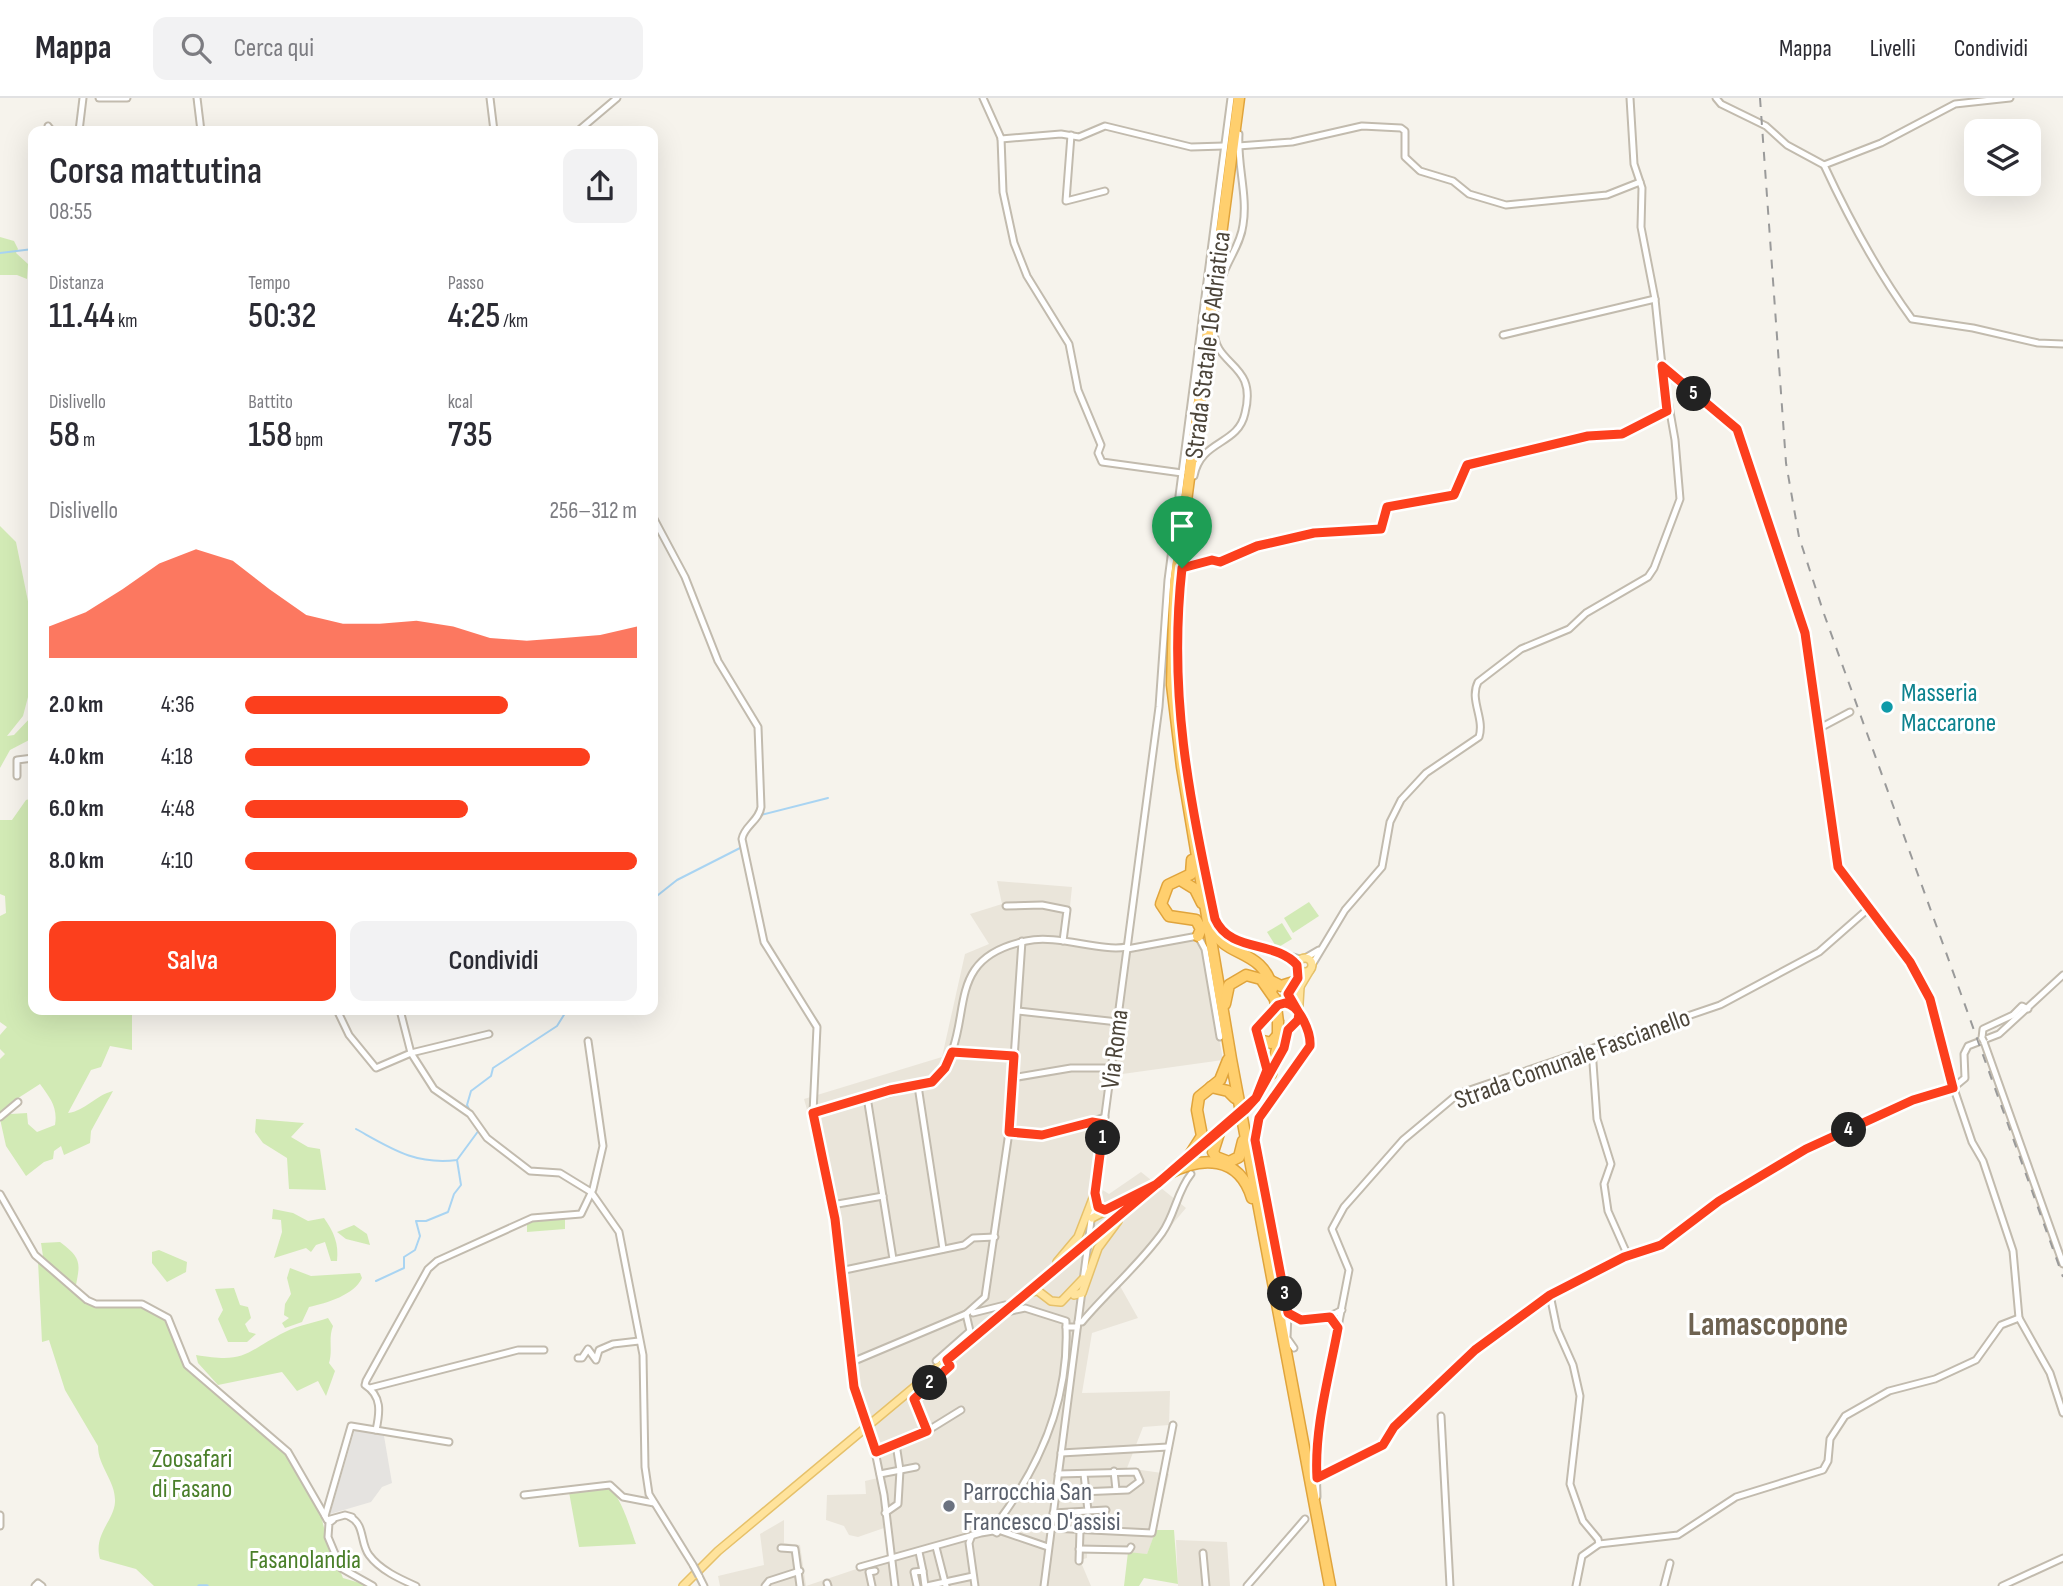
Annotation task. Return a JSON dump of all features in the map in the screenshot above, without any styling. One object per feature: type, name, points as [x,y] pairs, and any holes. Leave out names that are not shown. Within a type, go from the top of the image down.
[{"type":"highway","name":"Strada Statale 16 Adriatica","points":[[1204,904],[1192,849],[1171,718],[1169,607],[1237,98]]},
{"type":"highway","name":"Strada Statale 16 Adriatica","points":[[1237,98],[1172,618],[1176,729],[1235,1098],[1328,1586]]},
{"type":"highway","points":[[1192,849],[1193,869],[1182,880],[1168,885],[1161,904],[1169,916],[1196,919],[1200,929],[1198,936]]},
{"type":"highway","points":[[1182,880],[1195,889],[1217,938],[1259,962],[1270,981],[1276,1002],[1279,1034],[1271,1074]]},
{"type":"highway","points":[[1188,1158],[1202,1136],[1199,1097],[1225,1073],[1230,1063],[1225,1007],[1229,985],[1239,976],[1253,975],[1268,986],[1276,1002]]},
{"type":"highway","points":[[1270,981],[1287,986],[1298,984]]},
{"type":"highway","points":[[1259,1040],[1271,1043],[1279,1034]]},
{"type":"highway","name":"Strada Statale 16 Adriatica","points":[[1230,1063],[1328,1586]]},
{"type":"highway","points":[[1211,1087],[1228,1091],[1235,1098]]},
{"type":"highway","points":[[1199,1115],[1207,1124],[1222,1128],[1212,1145],[1213,1152],[1222,1161],[1229,1162],[1239,1157],[1243,1140]]},
{"type":"highway","points":[[1168,1174],[1194,1162],[1221,1164],[1245,1182],[1256,1214]]},
{"type":"main road","points":[[1301,963],[1311,967]]},
{"type":"main road","points":[[1301,963],[1311,967]]},
{"type":"main road","points":[[683,1586],[718,1550],[1188,1158],[1256,1098],[1271,1074],[1284,1048],[1288,1030],[1294,1025],[1299,1013],[1298,984],[1301,963]]},
{"type":"main road","points":[[1256,1098],[1267,1070],[1256,1034],[1259,1024],[1276,1002],[1290,999],[1311,967]]},
{"type":"main road","points":[[1294,1025],[1304,1025]]},
{"type":"main road","points":[[1092,1219],[1157,1184]]},
{"type":"main road","points":[[1095,1193],[1098,1207],[1105,1210]]},
{"type":"main road","points":[[1035,1285],[1078,1237],[1095,1193]]},
{"type":"main road","points":[[1025,1294],[1034,1290],[1056,1302],[1075,1295],[1098,1248],[1140,1198]]},
{"type":"main road","points":[[1042,1293],[1042,1283],[1050,1273]]},
{"type":"main road","points":[[1075,1295],[1083,1278]]},
{"type":"main road","points":[[1075,1295],[1080,1303]]},
{"type":"street","points":[[80,126],[83,98]]},
{"type":"street","points":[[99,98],[127,98]]},
{"type":"street","points":[[197,98],[200,126]]},
{"type":"street","points":[[490,98],[493,126]]},
{"type":"street","points":[[584,126],[617,98]]},
{"type":"street","points":[[983,98],[1001,139],[1003,192],[1014,243],[1027,276],[1069,344],[1078,390],[1101,445],[1098,453],[1102,462],[1182,473]]},
{"type":"street","points":[[1237,98],[1244,222],[1240,240],[1223,275],[1214,329],[1222,354],[1241,370],[1247,380],[1245,413],[1232,435],[1204,452],[1198,462],[1182,568],[1176,657],[1179,718],[1215,919],[1227,936],[1301,963],[1319,950]]},
{"type":"street","name":"Via Roma","points":[[1075,1295],[1083,1278],[1092,1219],[1118,1022],[1124,948],[1129,935],[1159,706],[1172,552],[1224,146],[1237,98]]},
{"type":"street","points":[[1311,967],[1345,909],[1382,867],[1390,822],[1401,800],[1426,773],[1479,737],[1482,725],[1474,690],[1478,682],[1521,649],[1569,629],[1586,613],[1648,577],[1654,568],[1680,499],[1675,440],[1667,411],[1655,299],[1641,227],[1640,182],[1634,164],[1630,98]]},
{"type":"street","points":[[1716,98],[1721,104],[1766,126],[1787,145],[1824,165],[1854,227],[1888,287],[1912,320],[1973,328],[2038,343],[2063,344]]},
{"type":"street","points":[[1824,165],[1881,143],[1955,104],[2010,98]]},
{"type":"street","points":[[1238,146],[1292,142],[1362,126],[1401,128],[1405,131],[1405,157],[1416,168],[1453,181],[1469,194],[1506,205],[1607,195],[1640,182]]},
{"type":"street","points":[[1001,139],[1071,135],[1079,137],[1105,127],[1191,147],[1224,146]]},
{"type":"street","points":[[1071,135],[1066,201],[1105,191]]},
{"type":"street","points":[[1503,335],[1655,299]]},
{"type":"street","points":[[1662,366],[1737,429],[1805,633],[1838,867],[1910,962],[1930,999],[1953,1088],[1972,1142],[1983,1161],[2013,1251],[2019,1318],[2050,1373],[2063,1413]]},
{"type":"street","points":[[1182,568],[1212,560],[1220,562],[1257,546],[1314,533],[1381,529],[1387,507],[1454,495],[1467,465],[1595,434],[1622,434],[1667,411]]},
{"type":"street","points":[[658,526],[685,577],[718,662],[760,733],[760,815],[743,833],[742,840],[764,943],[817,1027],[813,1113],[832,1205],[854,1387],[876,1452],[895,1586]]},
{"type":"street","points":[[1818,729],[1850,712]]},
{"type":"street","points":[[17,776],[17,760],[28,759]]},
{"type":"street","points":[[1006,906],[1042,905],[1067,910],[1063,941]]},
{"type":"street","name":"Strada Comunale Fascianello","points":[[1335,1586],[1322,1530],[1316,1463],[1324,1399],[1349,1270],[1332,1229],[1344,1207],[1403,1140],[1458,1094],[1720,1005],[1765,984],[1819,952],[1868,909]]},
{"type":"street","points":[[813,1113],[932,1082],[945,1068],[952,1052],[969,976],[975,966],[999,950],[1022,942],[1063,941],[1124,948],[1198,936],[1205,949],[1220,1037]]},
{"type":"street","points":[[982,1307],[988,1290],[1009,1132],[1022,942]]},
{"type":"street","points":[[1317,1478],[1383,1445],[1394,1427],[1475,1350],[1550,1295],[1628,1256],[1661,1245],[1719,1201],[1806,1149],[1913,1100],[1953,1088],[1965,1078],[1964,1054],[1968,1046],[1999,1034],[2063,975]]},
{"type":"street","points":[[1290,999],[1310,1037],[1310,1046],[1262,1113],[1254,1132],[1288,1313],[1287,1338],[1294,1348]]},
{"type":"street","points":[[2028,1009],[2022,1006],[2013,1015],[1983,1029],[1983,1040],[2063,1264]]},
{"type":"street","points":[[1018,1012],[1118,1022]]},
{"type":"street","points":[[339,1015],[349,1035],[373,1067],[411,1053],[489,1034]]},
{"type":"street","points":[[401,1015],[411,1053],[434,1089],[470,1114],[487,1138],[530,1171],[560,1173],[591,1192],[622,1239],[645,1373],[645,1467],[654,1503],[704,1586]]},
{"type":"street","points":[[376,1430],[380,1402],[365,1385],[366,1381],[405,1314],[405,1306],[437,1261],[532,1218],[580,1214],[591,1192],[603,1146],[588,1041]]},
{"type":"street","points":[[1592,1049],[1597,1119],[1611,1164],[1604,1184],[1608,1211],[1628,1256]]},
{"type":"street","points":[[952,1052],[1014,1056]]},
{"type":"street","points":[[1013,1078],[1071,1068],[1112,1069]]},
{"type":"street","points":[[918,1086],[943,1249]]},
{"type":"street","points":[[867,1097],[893,1259]]},
{"type":"street","points":[[0,1117],[18,1102]]},
{"type":"street","points":[[1009,1132],[1042,1135],[1105,1120]]},
{"type":"street","points":[[1066,1327],[1083,1322],[1163,1232],[1191,1174]]},
{"type":"street","points":[[0,1194],[35,1255],[87,1300],[96,1304],[142,1304],[170,1320],[187,1365],[288,1452],[329,1512]]},
{"type":"street","points":[[832,1205],[883,1196]]},
{"type":"street","points":[[840,1271],[964,1245],[973,1238],[995,1237]]},
{"type":"street","points":[[1550,1295],[1557,1329],[1573,1365],[1580,1396],[1570,1484],[1583,1521],[1599,1544]]},
{"type":"street","points":[[1044,1586],[1080,1303]]},
{"type":"street","points":[[852,1362],[982,1307],[1005,1305]]},
{"type":"street","points":[[997,1529],[1054,1419],[1060,1397],[1066,1327],[1066,1321],[1025,1308],[1011,1311]]},
{"type":"street","points":[[1330,1317],[1342,1310]]},
{"type":"street","points":[[1288,1313],[1301,1320],[1330,1317],[1340,1320]]},
{"type":"street","points":[[936,1361],[970,1331],[966,1314]]},
{"type":"street","points":[[1330,1317],[1338,1328]]},
{"type":"street","points":[[1576,1586],[1583,1556],[1599,1544],[1678,1535],[1736,1497],[1823,1470],[1828,1461],[1830,1439],[1845,1416],[1889,1391],[1935,1379],[1976,1360],[2001,1325],[2019,1318]]},
{"type":"street","points":[[578,1358],[582,1358],[588,1349],[596,1360],[598,1350],[613,1343],[639,1341]]},
{"type":"street","points":[[370,1388],[518,1350],[544,1350]]},
{"type":"street","points":[[927,1431],[914,1399],[950,1366],[947,1360]]},
{"type":"street","points":[[876,1452],[927,1431],[961,1410]]},
{"type":"street","points":[[1441,1416],[1450,1586]]},
{"type":"street","points":[[1051,1528],[1152,1533],[1173,1424]]},
{"type":"street","points":[[416,1586],[394,1576],[371,1558],[360,1528],[352,1517],[345,1515],[327,1520],[349,1429],[358,1425],[449,1442]]},
{"type":"street","points":[[885,1513],[898,1504],[900,1470],[896,1444]]},
{"type":"street","points":[[1061,1453],[1168,1447]]},
{"type":"street","points":[[880,1474],[916,1467]]},
{"type":"street","points":[[1056,1493],[1128,1490],[1139,1483],[1139,1474],[1114,1471],[1058,1474]]},
{"type":"street","points":[[1114,1471],[1116,1490]]},
{"type":"street","points":[[1084,1474],[1088,1511]]},
{"type":"street","points":[[524,1495],[610,1485],[622,1497],[654,1503]]},
{"type":"street","points":[[1053,1513],[1106,1510]]},
{"type":"street","points":[[0,1515],[0,1526]]},
{"type":"street","points":[[352,1517],[329,1523],[328,1537],[343,1571],[373,1586]]},
{"type":"street","points":[[1247,1586],[1305,1519]]},
{"type":"street","points":[[975,1586],[972,1540],[981,1532],[997,1529],[1048,1547]]},
{"type":"street","points":[[1079,1562],[1080,1531]]},
{"type":"street","points":[[860,1567],[964,1538],[972,1540]]},
{"type":"street","points":[[936,1547],[945,1584]]},
{"type":"street","points":[[1079,1549],[1129,1550],[1131,1547]]},
{"type":"street","points":[[780,1548],[796,1549],[800,1586]]},
{"type":"street","points":[[919,1552],[926,1586],[973,1576]]},
{"type":"street","points":[[1203,1553],[1206,1586]]},
{"type":"street","points":[[2002,1586],[2063,1558]]},
{"type":"street","points":[[1664,1586],[1670,1563]]},
{"type":"street","points":[[765,1586],[769,1581],[800,1571]]},
{"type":"street","points":[[872,1586],[869,1572],[875,1571]]},
{"type":"street","points":[[917,1586],[914,1572],[922,1571]]},
{"type":"street","points":[[35,1586],[38,1583],[42,1586]]},
{"type":"shaded area","points":[[997,881],[1072,887],[1066,945],[1128,953],[1195,940],[1202,945],[1223,1060],[1108,1076],[1093,1184],[1109,1194],[1141,1172],[1186,1208],[1120,1286],[1138,1318],[1092,1333],[1082,1393],[1170,1391],[1169,1425],[1143,1427],[1127,1468],[1169,1474],[1155,1534],[1147,1554],[1087,1552],[1087,1558],[1080,1560],[1091,1586],[806,1586],[889,1558],[884,1481],[877,1444],[856,1386],[834,1206],[804,1099],[942,1057],[965,954],[989,944],[970,914],[1002,904]]},
{"type":"shaded area","points":[[355,1429],[384,1436],[392,1483],[382,1487],[371,1502],[330,1514]]},
{"type":"shaded area","points":[[878,1478],[884,1528],[858,1537],[849,1535],[844,1526],[826,1520],[827,1495],[866,1494],[865,1481]]},
{"type":"shaded area","points":[[784,1520],[784,1543],[800,1545],[806,1586],[720,1586],[718,1576],[764,1565],[760,1534]]},
{"type":"shaded area","points":[[1176,1540],[1227,1542],[1230,1586],[1178,1586]]},
{"type":"green space","points":[[0,237],[14,241],[18,249],[16,253],[28,264],[27,279],[17,275],[0,275]]},
{"type":"green space","points":[[0,526],[16,542],[28,601],[28,697],[23,716],[7,736],[14,735],[28,720],[28,741],[10,750],[0,768]]},
{"type":"green space","points":[[28,799],[28,1015],[132,1015],[132,1050],[110,1046],[101,1067],[91,1070],[68,1113],[113,1091],[91,1131],[90,1143],[64,1155],[61,1146],[54,1151],[53,1159],[44,1162],[26,1176],[6,1146],[0,1119],[0,1059],[5,1054],[0,1049],[0,1035],[7,1027],[0,1022],[0,916],[6,913],[5,896],[0,894],[0,820],[12,820]],"holes":[[[40,1084],[54,1108],[55,1125],[37,1132],[28,1124],[27,1113],[11,1114],[12,1102]]]},
{"type":"green space","points":[[1309,902],[1319,916],[1293,933],[1284,918]]},
{"type":"green space","points":[[1282,923],[1292,939],[1277,948],[1267,932]]},
{"type":"green space","points":[[256,1119],[304,1123],[291,1137],[308,1147],[320,1149],[326,1190],[289,1189],[287,1158],[263,1143],[255,1132]]},
{"type":"green space","points":[[273,1209],[293,1213],[308,1221],[324,1218],[335,1238],[337,1261],[331,1261],[325,1242],[316,1245],[311,1252],[306,1248],[274,1258],[282,1232],[281,1220],[272,1219]]},
{"type":"green space","points":[[565,1218],[565,1229],[527,1232],[527,1222]]},
{"type":"green space","points":[[354,1225],[367,1234],[370,1245],[346,1239],[337,1232]]},
{"type":"green space","points":[[60,1242],[73,1253],[78,1263],[75,1290],[44,1263],[41,1243]]},
{"type":"green space","points":[[159,1250],[187,1262],[186,1272],[167,1282],[152,1263],[152,1252]]},
{"type":"green space","name":"Zoosafari di Fasano","points":[[38,1261],[85,1301],[141,1305],[166,1320],[186,1366],[287,1453],[318,1503],[326,1536],[343,1578],[370,1586],[154,1586],[136,1569],[100,1559],[99,1542],[114,1509],[115,1494],[101,1461],[98,1446],[65,1390],[49,1340],[42,1342]]},
{"type":"green space","points":[[290,1268],[311,1276],[360,1273],[362,1278],[346,1294],[309,1307],[302,1322],[285,1328],[282,1323],[289,1318],[284,1315],[285,1304],[291,1294],[287,1278]]},
{"type":"green space","points":[[234,1288],[240,1305],[248,1307],[251,1318],[245,1324],[249,1332],[256,1334],[247,1342],[228,1342],[218,1319],[223,1310],[215,1289]]},
{"type":"green space","points":[[328,1318],[333,1326],[329,1363],[335,1371],[326,1396],[318,1381],[297,1391],[282,1372],[218,1385],[198,1363],[196,1355],[236,1357],[290,1330]]},
{"type":"green space","points":[[606,1488],[616,1495],[636,1544],[579,1547],[569,1492]]},
{"type":"green space","points":[[1156,1530],[1174,1530],[1178,1584],[1144,1578],[1139,1586],[1124,1586],[1128,1552],[1147,1554]]},
{"type":"waterway","points":[[0,253],[28,250]]},
{"type":"waterway","points":[[761,815],[828,798]]},
{"type":"waterway","points":[[658,895],[677,880],[742,847]]},
{"type":"waterway","points":[[471,1113],[467,1105],[471,1091],[491,1076],[493,1068],[557,1026],[564,1015]]},
{"type":"waterway","points":[[356,1129],[404,1154],[442,1161],[457,1160],[479,1130]]},
{"type":"waterway","points":[[376,1281],[404,1268],[404,1257],[415,1250],[420,1236],[416,1221],[426,1221],[448,1212],[454,1194],[461,1185],[457,1160]]},
{"type":"waterway","points":[[199,1586],[207,1586]]},
{"type":"railway","points":[[1760,98],[1786,463],[1799,537],[1824,614],[2063,1277]]},
{"type":"place","name":"Masseria Maccarone","points":[[1887,707]]},
{"type":"place","name":"Parrocchia San Francesco D'assisi","points":[[949,1506]]},
{"type":"district","name":"Lamascopone","points":[[1768,1323]]},
{"type":"route","points":[[1182,568],[1176,657],[1180,729],[1215,919],[1227,936],[1294,961],[1299,970],[1298,978],[1288,994],[1291,1004],[1299,1013],[1298,1020],[1288,1030],[1284,1048],[1262,1091],[1256,1098],[1246,1109],[1214,1135],[1157,1184],[1105,1210],[1098,1207],[1095,1193],[1104,1124],[1092,1122],[1042,1135],[1009,1132],[1014,1056],[952,1052],[945,1068],[932,1082],[890,1090],[813,1113],[835,1219],[854,1387],[876,1452],[927,1431],[914,1397],[950,1366],[947,1360],[1035,1285],[1082,1247],[1188,1158],[1214,1135],[1225,1125],[1246,1109],[1256,1098],[1267,1070],[1256,1029],[1278,1005],[1291,1004],[1294,1007],[1299,1013],[1310,1037],[1310,1046],[1259,1118],[1254,1132],[1288,1313],[1301,1320],[1330,1317],[1338,1328],[1324,1399],[1316,1463],[1317,1478],[1383,1445],[1394,1427],[1475,1350],[1550,1295],[1624,1257],[1661,1245],[1689,1223],[1705,1215],[1719,1201],[1806,1149],[1913,1100],[1953,1088],[1944,1044],[1930,999],[1910,962],[1892,943],[1838,867],[1805,633],[1737,429],[1662,366],[1667,411],[1622,434],[1602,433],[1467,465],[1454,495],[1387,507],[1381,529],[1314,533],[1257,546],[1220,562],[1212,560],[1182,568]]},
{"type":"park label","name":"Fasanolandia","points":[[305,1559]]}]
